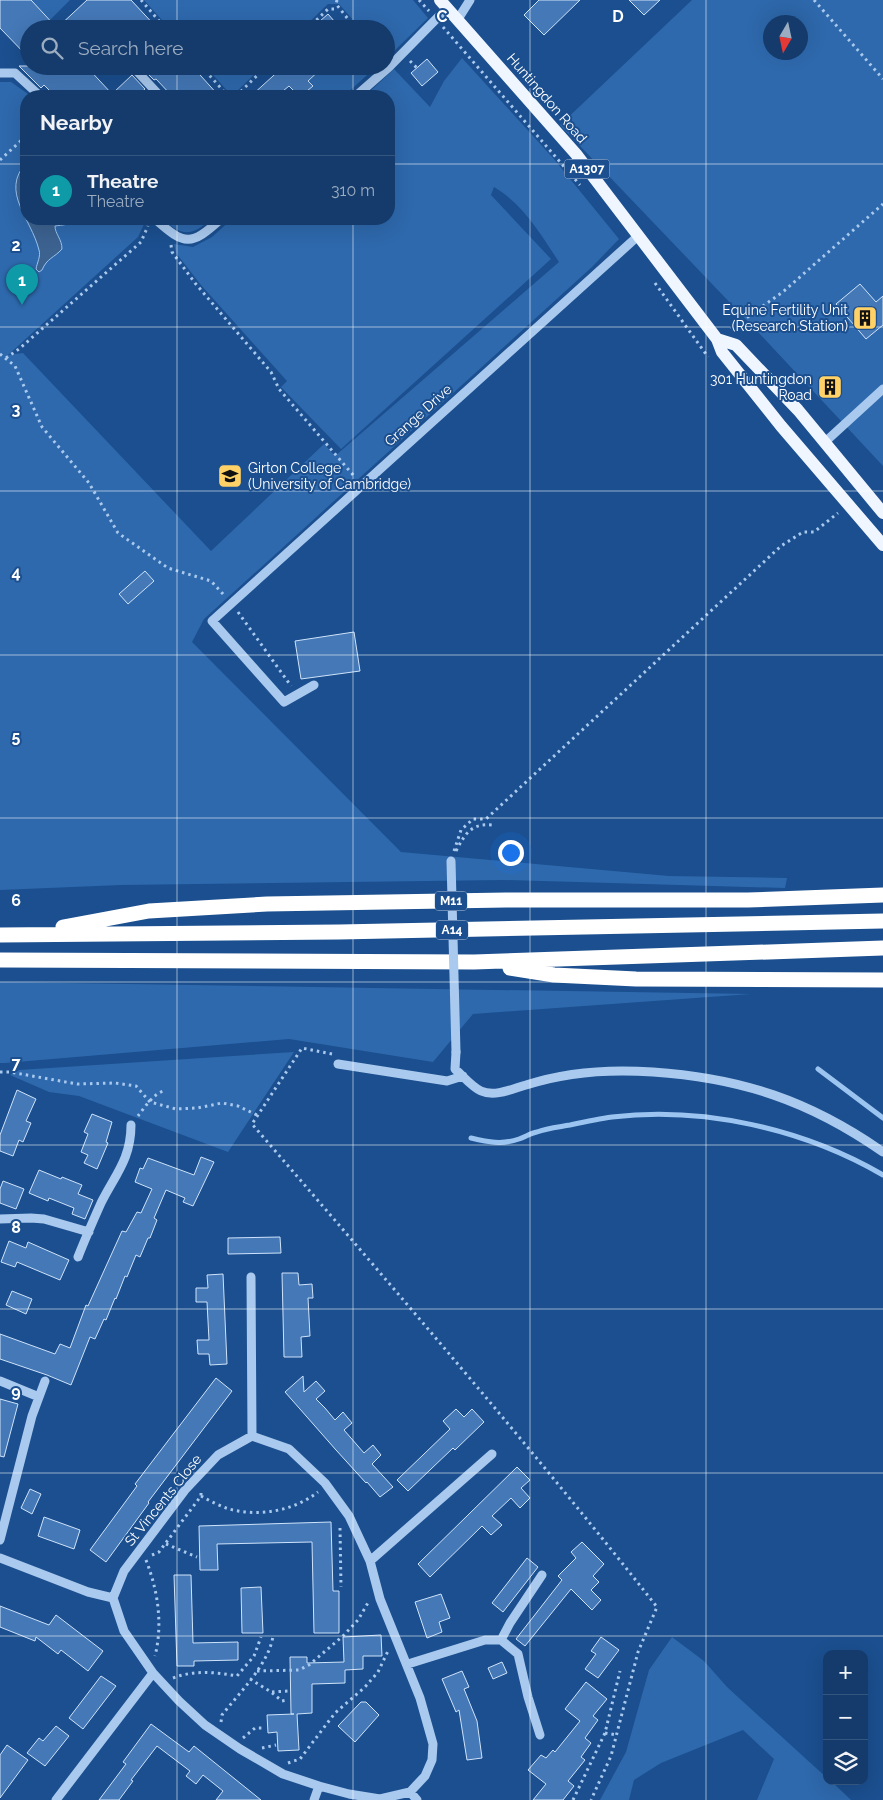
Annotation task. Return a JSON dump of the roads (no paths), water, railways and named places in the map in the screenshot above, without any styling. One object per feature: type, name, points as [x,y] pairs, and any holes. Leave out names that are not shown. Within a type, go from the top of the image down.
[{"type":"highway","name":"M11","points":[[22,935],[149,911],[267,904],[506,900],[748,900],[883,895]]},
{"type":"highway","name":"A14","points":[[0,935],[348,932],[883,921]]},
{"type":"highway","points":[[0,960],[474,962],[883,948]]},
{"type":"highway","points":[[474,962],[554,975],[609,978],[883,980]]},
{"type":"main road","name":"Huntingdon Road","points":[[444,4],[576,154],[717,339],[722,352],[808,458],[883,545]]},
{"type":"main road","name":"Huntingdon Road","points":[[717,339],[736,345],[798,410],[883,512]]},
{"type":"main road","points":[[808,458],[825,442]]},
{"type":"street","points":[[458,19],[470,0]]},
{"type":"street","points":[[395,61],[436,19],[444,4]]},
{"type":"street","points":[[0,73],[15,73],[33,90]]},
{"type":"street","points":[[140,75],[154,90]]},
{"type":"street","points":[[363,90],[380,75]]},
{"type":"street","points":[[161,225],[178,238],[193,240],[215,225]]},
{"type":"street","name":"Grange Drive","points":[[314,685],[284,702],[212,621],[361,484],[638,236]]},
{"type":"street","points":[[825,442],[883,389]]},
{"type":"street","points":[[451,861],[455,1069],[481,1091],[494,1093],[547,1079],[585,1073],[619,1071],[687,1075],[737,1083],[773,1093],[822,1115],[883,1152]]},
{"type":"street","points":[[338,1060],[447,1081],[464,1076]]},
{"type":"street","points":[[78,1257],[102,1201],[122,1167],[131,1139],[131,1125]]},
{"type":"street","points":[[0,1219],[44,1219],[88,1232]]},
{"type":"street","points":[[0,1558],[88,1592],[113,1598],[124,1631],[153,1673],[179,1701],[205,1725],[240,1749],[283,1774],[349,1794],[380,1798],[410,1792],[425,1776],[432,1760],[433,1744],[420,1698],[408,1664],[380,1599],[370,1561],[349,1516],[325,1483],[289,1448],[252,1436],[251,1277]]},
{"type":"street","points":[[0,1381],[39,1397]]},
{"type":"street","points":[[0,1540],[32,1416],[45,1381]]},
{"type":"street","name":"St Vincents Close","points":[[113,1598],[124,1571],[185,1490],[218,1455],[252,1436]]},
{"type":"street","points":[[370,1561],[492,1454]]},
{"type":"street","points":[[501,1640],[542,1574]]},
{"type":"street","points":[[408,1664],[485,1640],[501,1640],[518,1654],[528,1697],[540,1735]]},
{"type":"street","points":[[56,1800],[153,1673]]},
{"type":"street","points":[[314,1800],[318,1786]]},
{"type":"street","points":[[410,1792],[417,1800]]},
{"type":"waterway","points":[[818,1069],[883,1118]]},
{"type":"waterway","points":[[471,1138],[489,1142],[507,1142],[545,1130],[607,1118],[647,1114],[717,1118],[787,1134],[820,1145],[883,1175]]},
{"type":"place","name":"Theatre","points":[[22,305]]},
{"type":"place","name":"Equine Fertility Unit (Research Station)","points":[[865,318]]},
{"type":"place","name":"301 Huntingdon Road","points":[[830,387]]},
{"type":"place","name":"Girton College (University of Cambridge)","points":[[230,476]]}]
